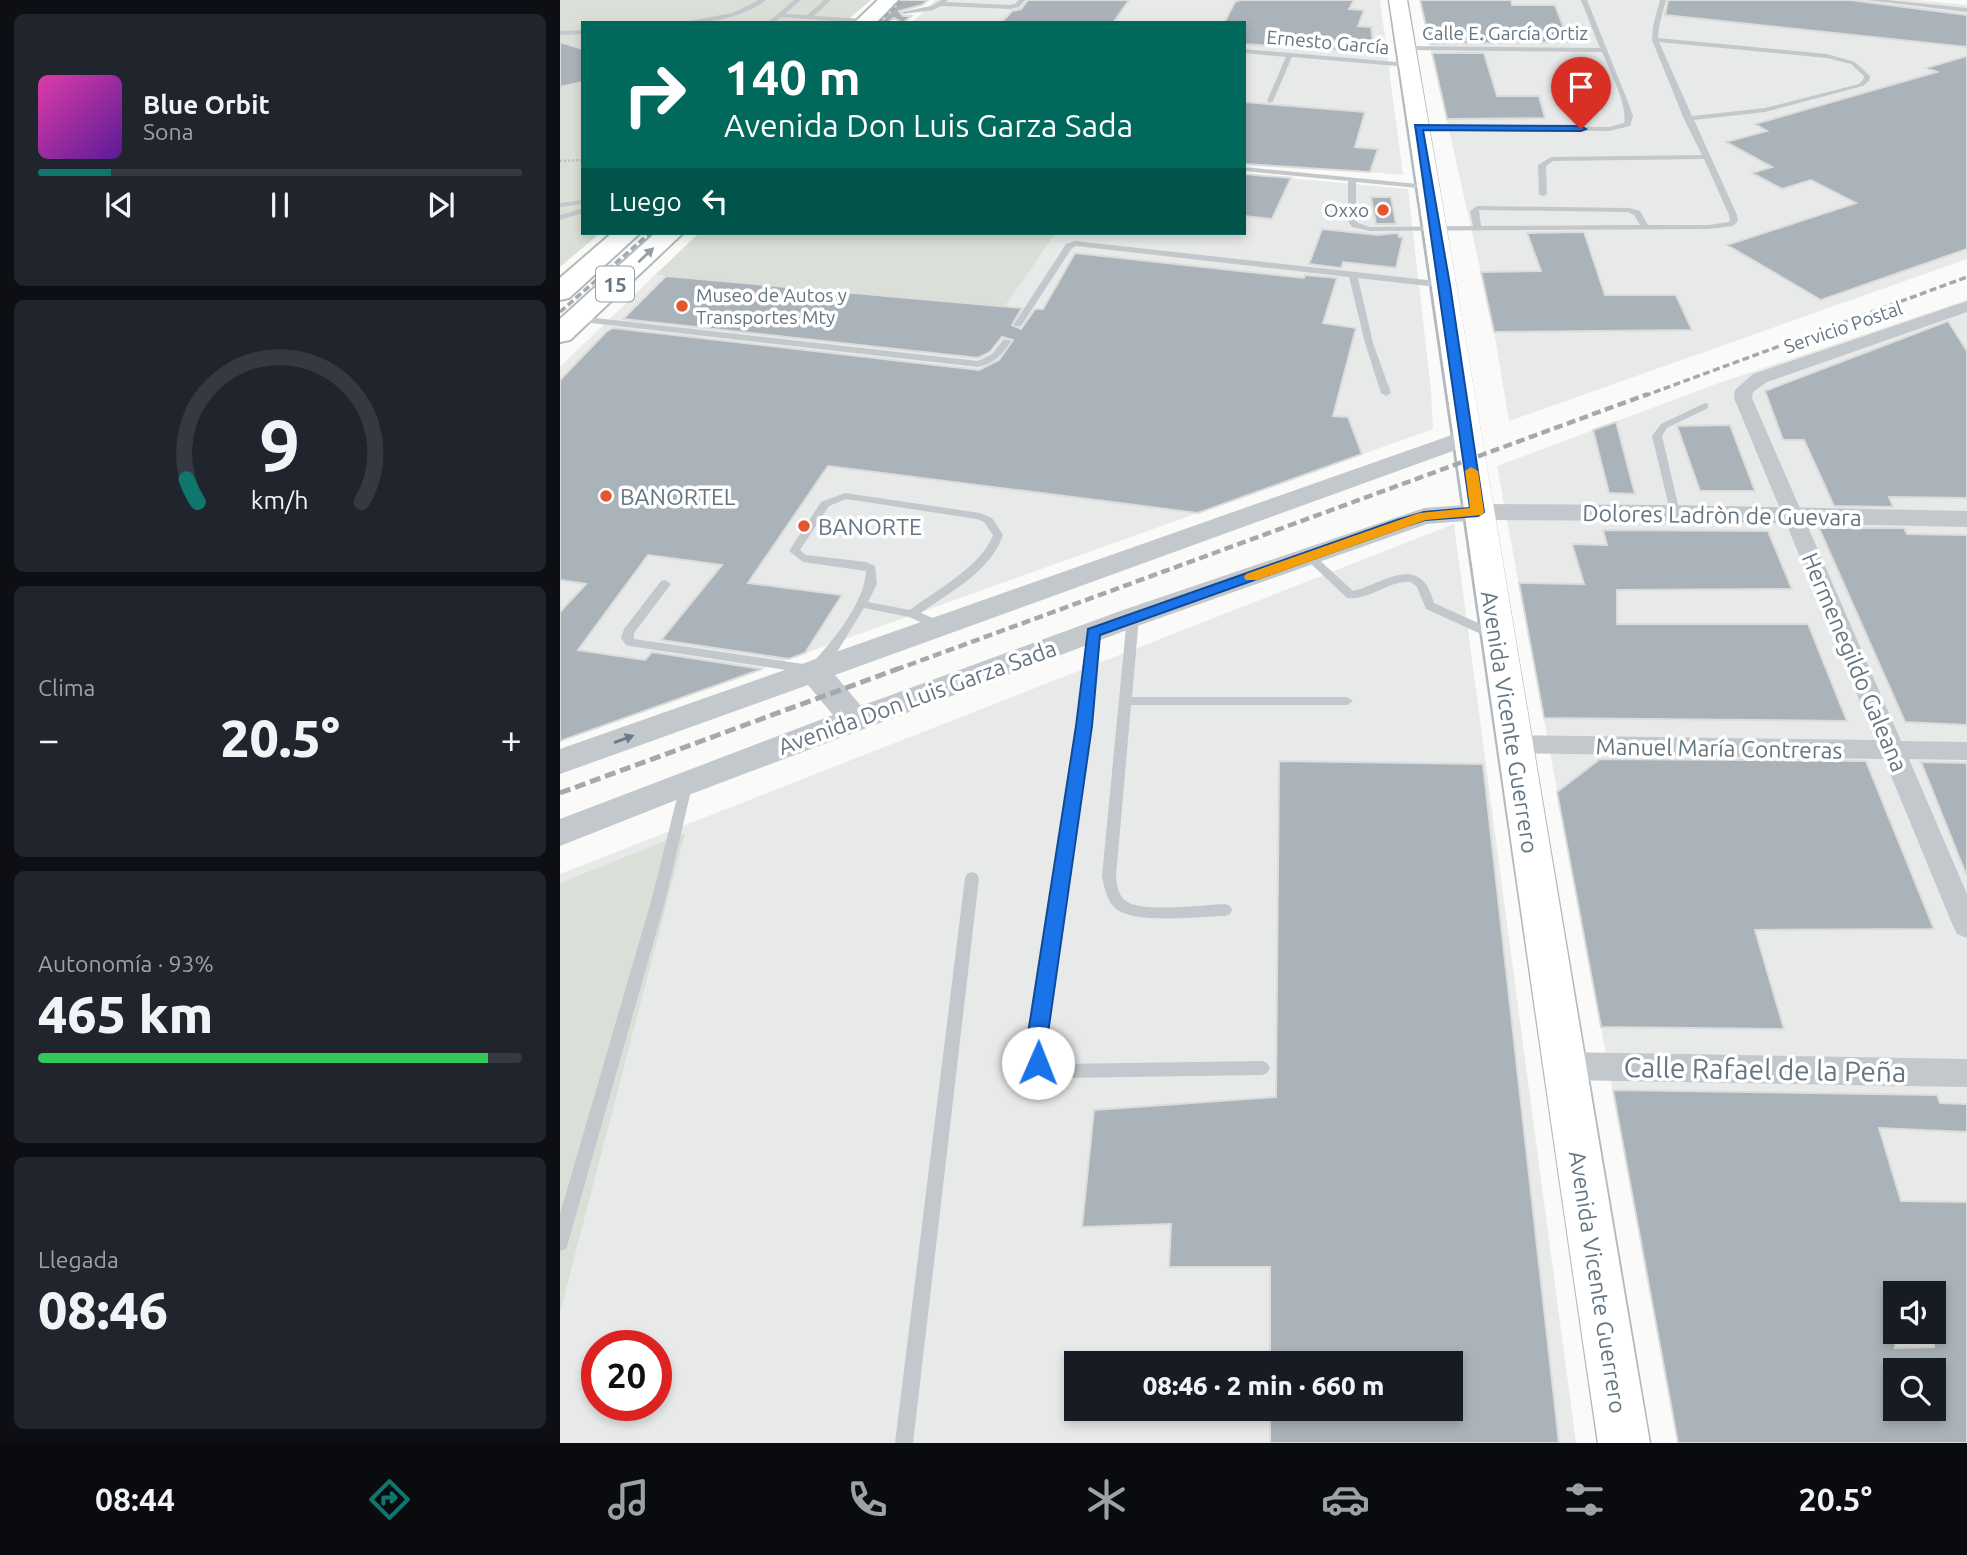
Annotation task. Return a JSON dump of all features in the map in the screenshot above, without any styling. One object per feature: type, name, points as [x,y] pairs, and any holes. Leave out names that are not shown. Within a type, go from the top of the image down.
[{"type":"highway","points":[[868,21],[898,13]]},
{"type":"highway","name":"15","points":[[560,292],[625,235]]},
{"type":"highway","name":"15","points":[[568,326],[668,235]]},
{"type":"main road","name":"Avenida Vicente Guerrero","points":[[1398,0],[1445,285],[1513,744],[1624,1443]]},
{"type":"street","name":"Servicio Postal","points":[[1743,398],[1744,390],[1760,378],[1965,310]]},
{"type":"street","name":"Hermenegildo Galeana","points":[[1743,398],[1967,926]]},
{"type":"street","points":[[560,762],[813,670],[944,627],[1234,524],[1466,438]]},
{"type":"street","name":"Dolores Ladròn de Guevara","points":[[1478,512],[1967,519]]},
{"type":"street","name":"Avenida Don Luis Garza Sada","points":[[560,832],[1133,617],[1424,516],[1478,512]]},
{"type":"street","points":[[813,670],[855,720]]},
{"type":"street","name":"Manuel María Contreras","points":[[1513,744],[1967,751]]},
{"type":"street","name":"Calle Rafael de la Peña","points":[[1563,1066],[1967,1073]]},
{"type":"lane","points":[[697,21],[748,11],[763,0]]},
{"type":"lane","points":[[772,21],[798,0]]},
{"type":"lane","points":[[803,21],[828,0]]},
{"type":"lane","points":[[898,13],[933,8],[944,2],[1010,8],[1017,6],[1022,0]]},
{"type":"lane","points":[[1418,127],[1622,127],[1629,121],[1625,102],[1584,0]]},
{"type":"lane","points":[[1352,180],[1350,214],[1355,225],[1370,229],[1721,226],[1734,221],[1655,40],[1663,0]]},
{"type":"lane","points":[[1870,0],[1967,10]]},
{"type":"lane","points":[[779,15],[853,21]]},
{"type":"lane","points":[[560,33],[581,32]]},
{"type":"lane","points":[[1655,40],[1827,56],[1853,63],[1867,76],[1866,81],[1860,85],[1789,105],[1688,119]]},
{"type":"lane","name":"Calle E. García Ortiz","points":[[1407,57],[1604,50]]},
{"type":"lane","name":"Ernesto García","points":[[1246,51],[1290,55],[1407,57]]},
{"type":"lane","points":[[1270,101],[1290,55]]},
{"type":"lane","points":[[1543,194],[1542,165],[1551,159],[1706,157]]},
{"type":"lane","points":[[1246,169],[1428,187]]},
{"type":"lane","points":[[560,205],[581,202]]},
{"type":"lane","points":[[1477,227],[1474,211],[1478,208],[1629,210],[1637,213],[1645,226]]},
{"type":"lane","points":[[560,218],[581,211]]},
{"type":"lane","points":[[1018,324],[1069,246],[1075,243],[1445,285]]},
{"type":"lane","points":[[1353,276],[1369,343],[1386,393]]},
{"type":"lane","points":[[568,326],[978,364],[989,362],[997,356],[1007,341]]},
{"type":"lane","points":[[1675,513],[1657,436],[1664,426],[1705,406]]},
{"type":"lane","points":[[665,584],[628,632],[626,638],[630,642],[813,670],[833,649],[861,604],[873,577],[871,569],[866,566],[803,558],[794,551],[825,504],[832,499],[856,498],[980,516],[988,520],[998,535],[996,545],[975,566],[912,614]]},
{"type":"lane","points":[[1310,557],[1351,595],[1361,594],[1400,578],[1415,579],[1420,583],[1430,606],[1498,637]]},
{"type":"lane","points":[[861,604],[912,614],[944,627]]},
{"type":"lane","points":[[1133,617],[1109,876],[1113,895],[1121,905],[1140,911],[1225,910]]},
{"type":"lane","points":[[1093,632],[1084,726],[1037,1040],[1038,1063],[1047,1069],[1060,1071],[1262,1068]]},
{"type":"lane","points":[[1125,701],[1347,701]]},
{"type":"lane","points":[[560,1243],[659,898],[688,782]]},
{"type":"lane","points":[[904,1443],[972,878]]},
{"type":"path","points":[[560,162],[581,160]]},
{"type":"shaded area","points":[[560,0],[871,0],[846,21],[581,21],[581,235],[598,235],[560,267]]},
{"type":"shaded area","points":[[935,0],[1380,0],[1403,175],[1246,161],[1246,21],[914,21]]},
{"type":"shaded area","points":[[1420,0],[1916,0],[1967,5],[1967,259],[1509,421],[1494,331]]},
{"type":"shaded area","points":[[1246,174],[1408,189],[1433,429],[560,741],[560,367],[655,275],[1005,306],[1055,235],[1246,235]]},
{"type":"shaded area","points":[[697,235],[1055,235],[1005,306],[655,275]]},
{"type":"shaded area","points":[[1967,300],[1967,1443],[1678,1443],[1497,466],[1716,384]]},
{"type":"shaded area","points":[[1454,524],[1576,1443],[560,1443],[560,874]]},
{"type":"shaded area","points":[[685,833],[560,1312],[560,883]]},
{"type":"building","points":[[901,0],[928,0],[922,5],[899,11],[903,16],[911,16],[905,21],[894,18],[882,21]]},
{"type":"building","points":[[1028,0],[1129,0],[1114,21],[1003,21],[1012,11],[1021,9]]},
{"type":"building","points":[[1354,0],[1349,9],[1364,10],[1358,26],[1371,27],[1375,53],[1246,44],[1246,21],[1225,21],[1235,2]]},
{"type":"building","points":[[1420,0],[1511,0],[1512,5],[1555,5],[1569,42],[1430,44]]},
{"type":"building","points":[[1668,0],[1850,0],[1967,15],[1967,47],[1665,15]]},
{"type":"building","points":[[560,42],[581,48],[581,82],[560,87]]},
{"type":"building","points":[[1432,53],[1484,53],[1497,96],[1539,96],[1545,118],[1447,119]]},
{"type":"building","points":[[1967,56],[1967,249],[1821,300],[1727,245],[1856,203],[1811,180],[1782,189],[1752,173],[1772,167],[1726,142],[1767,131],[1755,124],[1937,72],[1926,68]]},
{"type":"building","points":[[1246,102],[1365,112],[1355,147],[1378,149],[1370,172],[1246,164]]},
{"type":"building","points":[[1246,174],[1291,178],[1272,219],[1246,216]]},
{"type":"building","name":"Oxxo","points":[[1371,197],[1391,197],[1396,224],[1376,224]]},
{"type":"building","points":[[1322,229],[1378,235],[1398,233],[1399,237],[1403,237],[1396,268],[1343,262],[1341,268],[1309,264]]},
{"type":"building","points":[[1584,232],[1605,295],[1676,295],[1692,330],[1494,332],[1481,272],[1541,271],[1527,233]]},
{"type":"building","points":[[1075,253],[1304,278],[1305,275],[1337,278],[1323,323],[1356,328],[1333,416],[1348,417],[1362,454],[1198,513],[828,466],[748,583],[842,595],[805,653],[789,659],[661,640],[722,565],[648,555],[578,650],[645,660],[652,652],[762,669],[560,741],[560,612],[586,584],[560,580],[560,380],[606,332],[613,328],[979,370],[999,360],[1013,340],[1002,337],[990,352],[978,358],[623,319],[666,276],[1022,308],[1012,325],[1021,329],[1035,309],[1043,309]]},
{"type":"building","points":[[1948,321],[1967,351],[1967,498],[1889,497],[1893,507],[1834,506],[1804,440],[1783,440],[1765,391]]},
{"type":"building","points":[[1616,422],[1635,494],[1609,493],[1593,430]]},
{"type":"building","points":[[1730,425],[1755,491],[1700,491],[1677,426]]},
{"type":"building","points":[[1819,528],[1904,528],[1907,534],[1967,535],[1967,725],[1905,722]]},
{"type":"building","points":[[1603,530],[1768,531],[1792,589],[1617,590],[1617,624],[1808,624],[1847,721],[1544,718],[1519,583],[1584,584],[1572,544],[1607,545]]},
{"type":"building","points":[[1600,759],[1866,761],[1934,929],[1755,930],[1784,1029],[1601,1027],[1557,792]]},
{"type":"building","points":[[1279,761],[1483,764],[1559,1443],[1270,1443],[1270,1421],[1463,1421],[1463,1351],[1270,1351],[1270,1267],[1169,1267],[1171,1224],[1082,1227],[1094,1110],[1276,1097]]},
{"type":"building","points":[[1921,762],[1967,763],[1967,874],[1966,874]]},
{"type":"building","points":[[1613,1090],[1937,1095],[1940,1103],[1967,1104],[1967,1132],[1879,1128],[1901,1201],[1967,1202],[1967,1443],[1678,1443]]},
{"type":"railway","points":[[880,21],[903,0]]},
{"type":"railway","points":[[560,312],[648,235]]},
{"type":"railway","points":[[1644,396],[1967,277]]},
{"type":"railway","points":[[895,670],[1648,394]]},
{"type":"railway","points":[[560,793],[900,668]]},
{"type":"slow traffic","points":[[1252,577],[1424,516],[1478,512],[1471,471]]},
{"type":"place","name":"Oxxo","points":[[1383,210]]},
{"type":"place","name":"Museo de Autos y Transportes Mty","points":[[682,306]]},
{"type":"place","name":"BANORTEL","points":[[606,496]]},
{"type":"place","name":"BANORTE","points":[[804,526]]},
{"type":"route","points":[[1038,1063],[1037,1040],[1084,726],[1093,632],[1424,516],[1478,512],[1445,285],[1418,127],[1581,129]]}]
